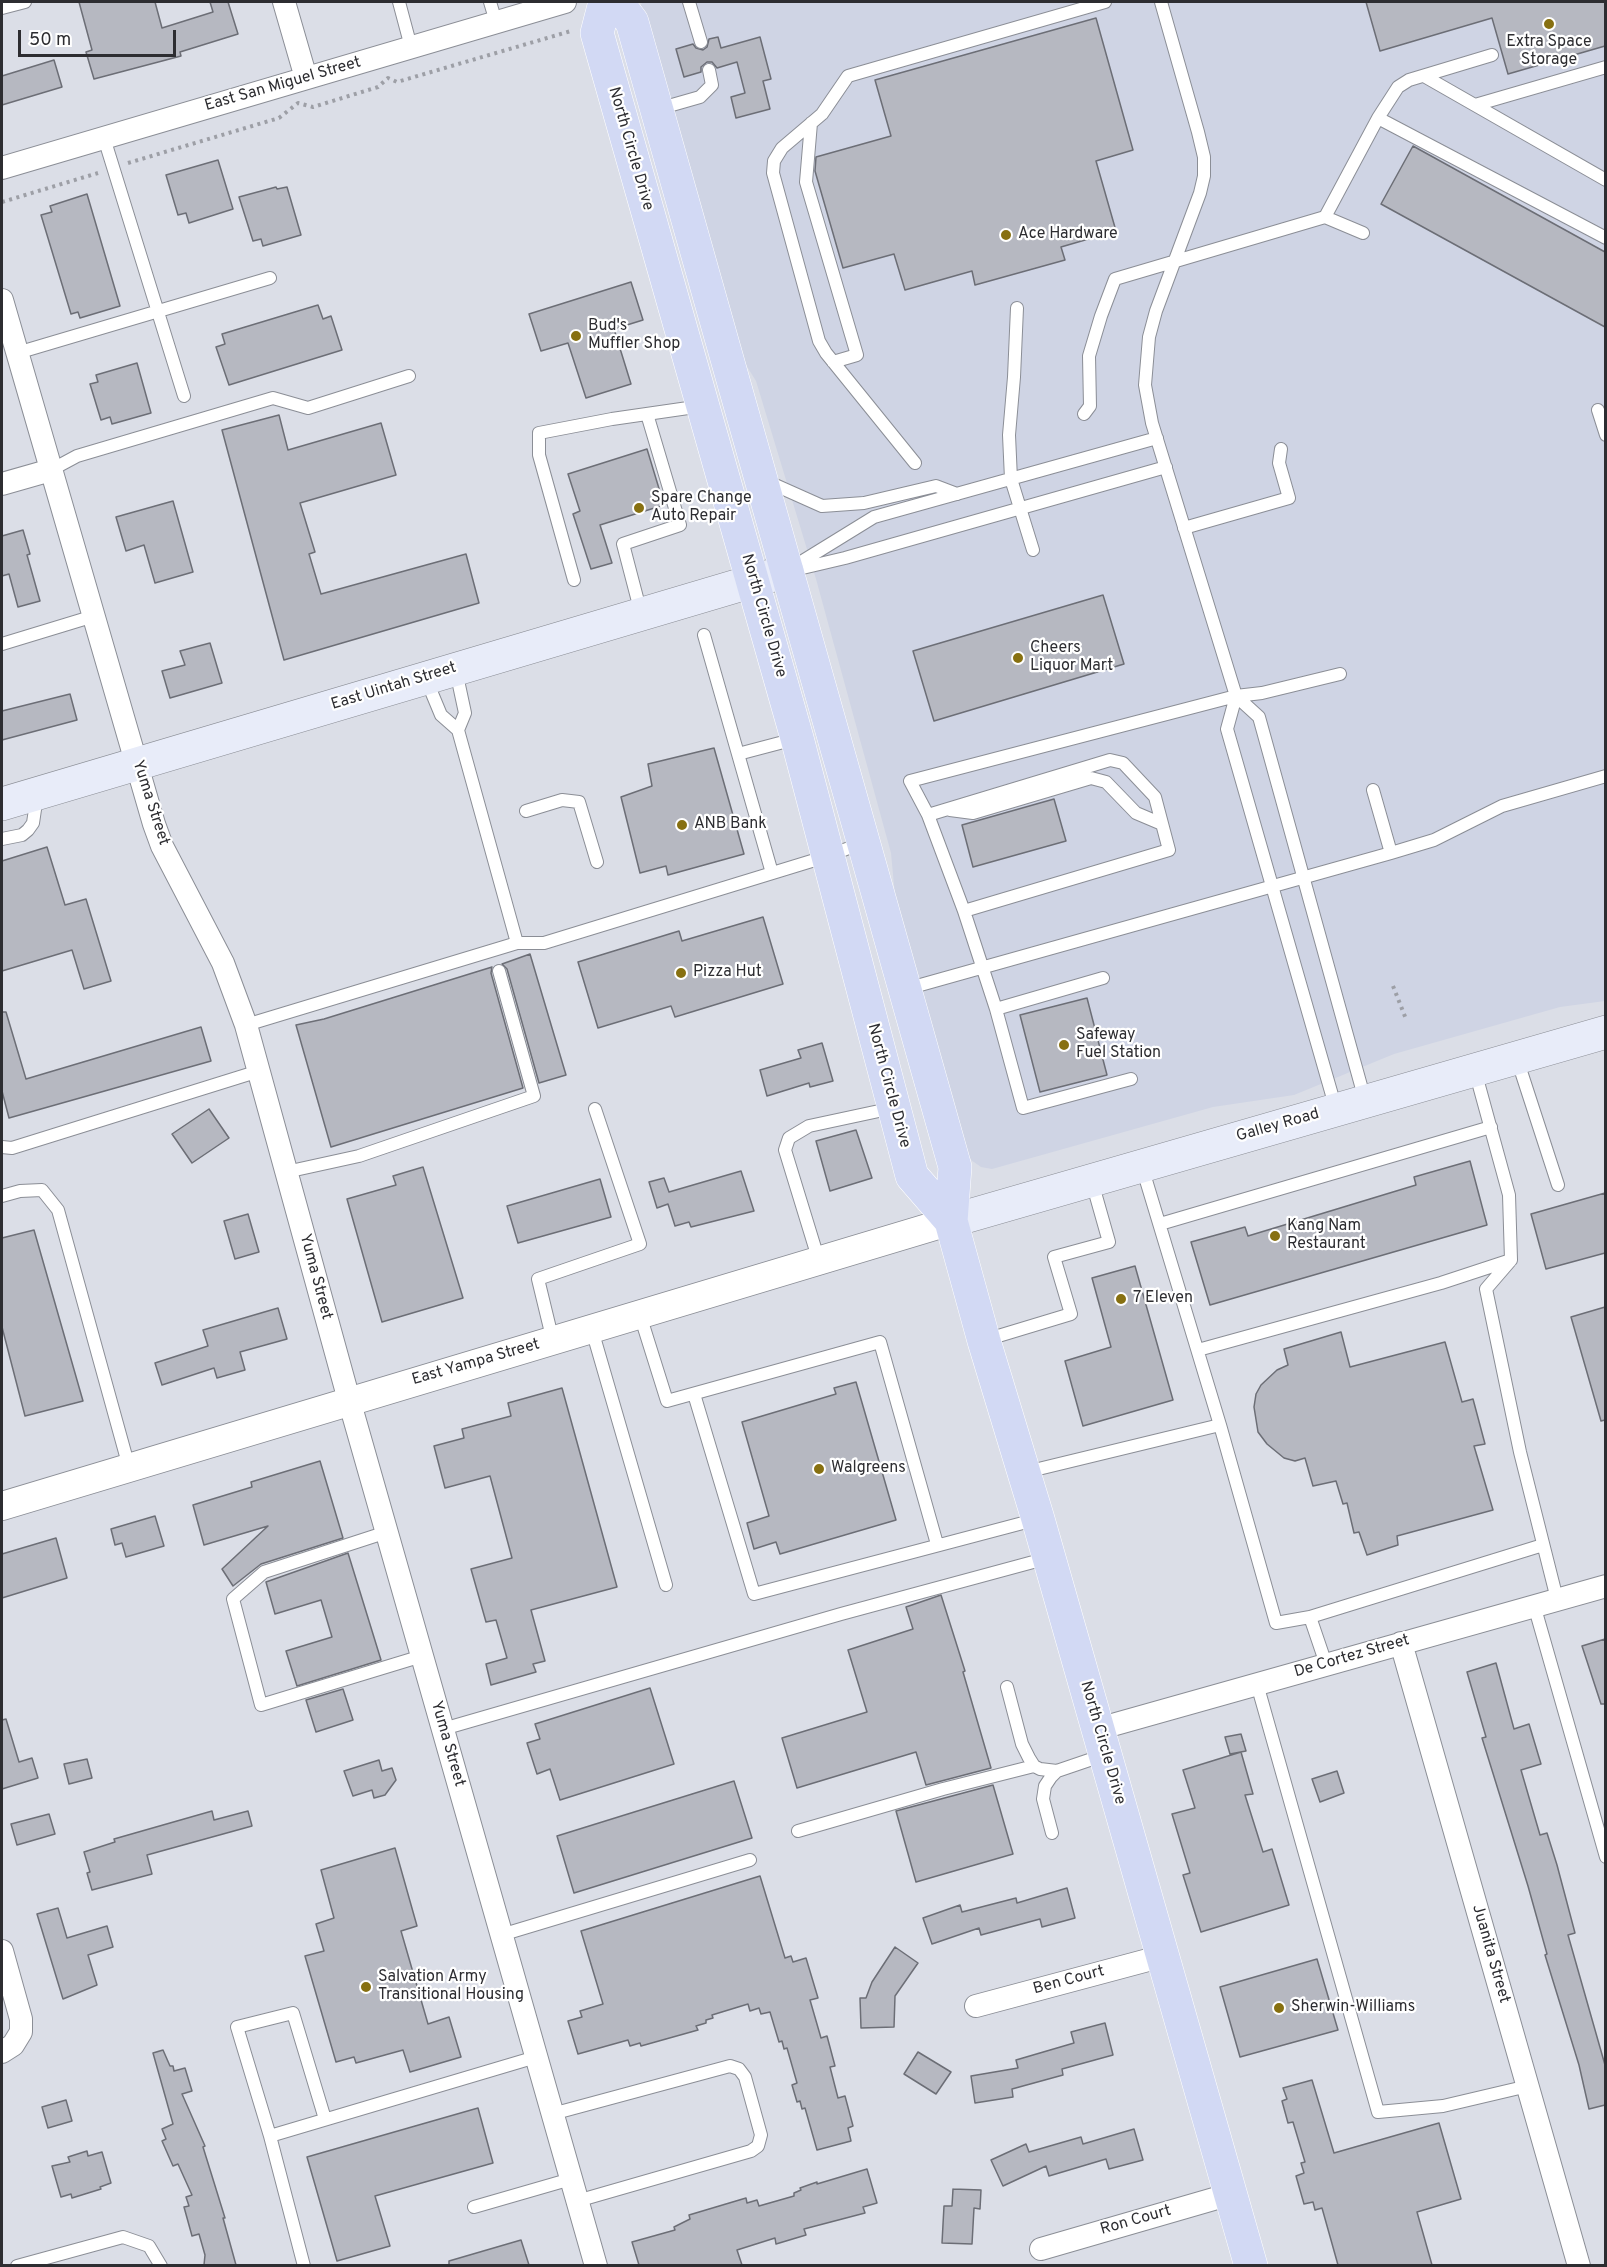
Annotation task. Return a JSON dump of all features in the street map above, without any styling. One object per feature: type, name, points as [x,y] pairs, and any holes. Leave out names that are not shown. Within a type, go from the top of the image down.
[{"type":"main road","name":"North Circle Drive","points":[[605,2],[597,33],[797,738],[912,1176],[951,1221]]},
{"type":"main road","name":"North Circle Drive","points":[[617,2],[632,22],[955,1167],[951,1221],[984,1341],[1050,1558],[1251,2265]]},
{"type":"main road","name":"East Uintah Street","points":[[2,804],[787,571]]},
{"type":"main road","name":"Galley Road","points":[[951,1221],[1605,1032]]},
{"type":"street","points":[[284,2],[306,78]]},
{"type":"street","name":"East San Miguel Street","points":[[2,168],[411,47],[493,12],[565,2]]},
{"type":"street","name":"Yuma Street","points":[[2,300],[10,340],[51,470],[162,846],[223,963],[246,1025],[349,1400],[596,2265]]},
{"type":"street","points":[[2,484],[51,470]]},
{"type":"street","name":"East Yampa Street","points":[[2,1506],[951,1221]]},
{"type":"street","name":"De Cortez Street","points":[[1102,1742],[1257,1684],[1605,1586]]},
{"type":"street","name":"Juanita Street","points":[[1401,1643],[1579,2265]]},
{"type":"street","points":[[2,1951],[21,2019],[21,2032],[14,2045],[2,2052]]},
{"type":"street","name":"Ben Court","points":[[976,2006],[1162,1956]]},
{"type":"street","name":"Ron Court","points":[[1041,2249],[1230,2194]]},
{"type":"lane","points":[[2,8],[25,2]]},
{"type":"lane","points":[[399,2],[411,47]]},
{"type":"lane","points":[[689,2],[701,42]]},
{"type":"lane","points":[[915,462],[833,362],[819,341],[773,173],[774,161],[782,148],[822,114],[848,75],[1105,2]]},
{"type":"lane","points":[[1161,2],[1204,157],[1204,176],[1200,193],[1156,311],[1149,337],[1145,385],[1157,438],[1236,696],[1259,717],[1304,878],[1351,1106]]},
{"type":"lane","points":[[1325,217],[1378,118],[1398,87],[1409,80],[1492,56]]},
{"type":"lane","points":[[1475,105],[1605,67]]},
{"type":"lane","points":[[656,110],[700,97],[712,85],[710,70]]},
{"type":"lane","points":[[1424,76],[1605,180]]},
{"type":"lane","points":[[1378,118],[1605,238]]},
{"type":"lane","points":[[811,123],[806,182],[857,355],[833,362]]},
{"type":"lane","points":[[104,138],[184,396]]},
{"type":"lane","points":[[1084,414],[1090,406],[1089,356],[1115,279],[1325,217],[1363,233]]},
{"type":"lane","points":[[10,340],[158,312],[270,278]]},
{"type":"lane","points":[[1017,308],[1009,435],[1011,479],[1033,550]]},
{"type":"lane","points":[[51,470],[77,456],[273,398],[308,408],[409,376]]},
{"type":"lane","points":[[574,580],[539,455],[539,433],[703,406]]},
{"type":"lane","points":[[1598,410],[1605,435]]},
{"type":"lane","points":[[641,614],[622,544],[680,525],[647,414]]},
{"type":"lane","points":[[787,571],[874,517],[1157,438]]},
{"type":"lane","points":[[1184,528],[1289,498],[1279,463],[1281,449]]},
{"type":"lane","points":[[787,571],[814,567],[1166,467]]},
{"type":"lane","points":[[760,478],[822,506],[864,503],[936,486],[957,494]]},
{"type":"lane","points":[[2,644],[94,616]]},
{"type":"lane","points":[[704,635],[772,873]]},
{"type":"lane","points":[[441,673],[441,715],[458,730],[517,943]]},
{"type":"lane","points":[[441,673],[465,713],[458,730]]},
{"type":"lane","points":[[1131,1079],[1023,1107],[996,1009],[964,910],[928,815],[910,781],[1236,696],[1262,693],[1340,674]]},
{"type":"lane","points":[[1236,696],[1227,729],[1272,887],[1351,1106]]},
{"type":"lane","points":[[738,754],[797,738]]},
{"type":"lane","points":[[928,815],[1110,760],[1123,763],[1155,797],[1169,850],[964,910]]},
{"type":"lane","points":[[905,989],[1434,840],[1502,806],[1605,776]]},
{"type":"lane","points":[[945,810],[973,813],[1091,778],[1106,782],[1136,813],[1162,824]]},
{"type":"lane","points":[[1373,790],[1391,853]]},
{"type":"lane","points":[[2,839],[22,835],[28,831],[33,823],[38,793]]},
{"type":"lane","points":[[526,811],[562,800],[579,802],[597,862]]},
{"type":"lane","points":[[246,1025],[517,943],[544,943],[828,856],[863,842]]},
{"type":"lane","points":[[286,1172],[358,1156],[534,1096],[499,971]]},
{"type":"lane","points":[[996,1009],[1103,978]]},
{"type":"lane","points":[[1517,1058],[1558,1185]]},
{"type":"lane","points":[[1475,1070],[1509,1195],[1511,1260],[1485,1289],[1520,1452],[1557,1599]]},
{"type":"lane","points":[[2,1147],[12,1148],[259,1071]]},
{"type":"lane","points":[[819,1261],[785,1150],[789,1138],[809,1126],[893,1108]]},
{"type":"lane","points":[[552,1341],[538,1279],[640,1244],[595,1109]]},
{"type":"lane","points":[[1160,1224],[1491,1126]]},
{"type":"lane","points":[[1142,1166],[1220,1425],[1276,1623],[1310,1617],[1544,1545]]},
{"type":"lane","points":[[984,1341],[1071,1314],[1054,1257],[1109,1242],[1092,1180]]},
{"type":"lane","points":[[2,1196],[20,1191],[42,1190],[58,1210],[129,1467]]},
{"type":"lane","points":[[1198,1350],[1442,1283],[1511,1260]]},
{"type":"lane","points":[[640,1315],[667,1401],[880,1342],[937,1544]]},
{"type":"lane","points":[[592,1330],[666,1584]]},
{"type":"lane","points":[[694,1394],[753,1594],[1038,1519]]},
{"type":"lane","points":[[1024,1473],[1220,1425]]},
{"type":"lane","points":[[387,1532],[264,1572],[233,1599],[261,1705],[422,1656]]},
{"type":"lane","points":[[443,1729],[841,1614],[1050,1558]]},
{"type":"lane","points":[[1534,1605],[1605,1857]]},
{"type":"lane","points":[[1310,1617],[1326,1664]]},
{"type":"lane","points":[[1257,1684],[1378,2112],[1443,2106],[1528,2086]]},
{"type":"lane","points":[[1007,1688],[1022,1744],[1034,1766],[1058,1772]]},
{"type":"lane","points":[[1052,1833],[1043,1799],[1045,1786],[1058,1772],[1102,1742]]},
{"type":"lane","points":[[798,1831],[1034,1766]]},
{"type":"lane","points":[[501,1935],[750,1860]]},
{"type":"lane","points":[[304,2265],[270,2136],[237,2027],[292,2013],[325,2119]]},
{"type":"lane","points":[[270,2136],[536,2057]]},
{"type":"lane","points":[[552,2114],[730,2066],[739,2069],[745,2077],[761,2135],[758,2146],[751,2151],[577,2201]]},
{"type":"lane","points":[[474,2207],[571,2179]]},
{"type":"lane","points":[[17,2265],[123,2237],[149,2246],[161,2265]]},
{"type":"path","points":[[2,202],[279,118],[298,103],[314,107],[378,87],[387,78],[397,82],[572,31]]},
{"type":"path","points":[[1393,986],[1406,1019]]},
{"type":"shaded area","points":[[644,2],[1605,2],[1605,1001],[1560,1007],[1394,1054],[1294,1095],[1213,1107],[992,1169],[981,1167],[971,1160],[963,1146],[896,906],[891,853],[816,579],[756,381],[736,349],[641,11],[641,4]]},
{"type":"building","points":[[79,2],[155,2],[162,28],[213,12],[210,2],[228,2],[238,34],[180,52],[181,56],[94,79],[86,52],[92,50]]},
{"type":"building","name":"Extra Space Storage","points":[[1366,2],[1605,2],[1605,46],[1508,74],[1492,18],[1380,51]]},
{"type":"building","points":[[1096,18],[1133,150],[1096,161],[1116,231],[1061,247],[1065,260],[975,285],[972,271],[905,290],[894,254],[843,268],[815,171],[816,157],[891,136],[875,80]]},
{"type":"building","points":[[718,37],[721,48],[760,37],[771,79],[763,81],[770,109],[736,118],[731,97],[745,93],[737,62],[717,68],[712,62],[707,62],[701,67],[701,72],[684,77],[676,49],[693,44],[696,48],[703,50],[707,47],[709,39]]},
{"type":"building","points":[[54,60],[62,87],[2,105],[2,76]]},
{"type":"building","points":[[1413,146],[1605,252],[1605,327],[1381,204]]},
{"type":"building","points":[[218,160],[233,209],[189,223],[186,213],[178,215],[166,175]]},
{"type":"building","points":[[276,187],[277,189],[287,187],[301,235],[263,246],[261,239],[253,241],[239,197]]},
{"type":"building","points":[[87,194],[120,306],[80,318],[78,312],[71,314],[41,215],[52,212],[50,206]]},
{"type":"building","name":"Bud's Muffler Shop","points":[[631,282],[643,320],[614,329],[631,384],[586,398],[568,343],[541,351],[529,314]]},
{"type":"building","points":[[318,305],[323,319],[331,316],[342,350],[229,385],[216,347],[225,344],[222,334]]},
{"type":"building","points":[[137,363],[151,413],[112,424],[110,417],[101,420],[90,384],[98,382],[96,375]]},
{"type":"building","points":[[279,415],[288,450],[381,423],[396,475],[300,503],[315,552],[309,554],[321,594],[466,554],[479,603],[284,660],[222,430]]},
{"type":"building","name":"Spare Change Auto Repair","points":[[647,449],[664,505],[600,525],[612,563],[591,569],[573,514],[580,511],[568,474]]},
{"type":"building","points":[[173,501],[193,572],[155,583],[144,545],[126,551],[116,517]]},
{"type":"building","points":[[23,530],[30,554],[27,555],[40,601],[18,607],[9,574],[2,576],[2,536]]},
{"type":"building","name":"Cheers Liquor Mart","points":[[1103,595],[1124,664],[934,721],[913,651]]},
{"type":"building","points":[[210,643],[222,683],[170,698],[162,671],[185,665],[180,651]]},
{"type":"building","points":[[70,694],[77,720],[2,740],[2,711]]},
{"type":"building","name":"ANB Bank","points":[[714,748],[744,854],[668,875],[666,866],[640,873],[621,797],[652,786],[648,764]]},
{"type":"building","points":[[1054,799],[1066,841],[973,867],[962,825]]},
{"type":"building","points":[[47,847],[65,905],[86,899],[111,981],[84,989],[72,950],[2,971],[2,861]]},
{"type":"building","name":"Pizza Hut","points":[[763,917],[783,984],[675,1017],[671,1006],[598,1028],[578,962],[679,931],[682,941]]},
{"type":"building","points":[[530,954],[566,1075],[539,1083],[507,969],[502,964]]},
{"type":"building","points":[[492,967],[491,973],[523,1088],[331,1147],[296,1025],[324,1019]]},
{"type":"building","name":"Safeway Fuel Station","points":[[1087,998],[1107,1075],[1040,1092],[1020,1015]]},
{"type":"building","points":[[2,1012],[6,1012],[26,1079],[201,1027],[211,1061],[9,1118],[2,1091]]},
{"type":"building","points":[[822,1043],[833,1081],[810,1087],[809,1083],[767,1096],[760,1070],[801,1058],[798,1050]]},
{"type":"building","points":[[209,1109],[229,1138],[192,1163],[172,1134]]},
{"type":"building","points":[[856,1130],[872,1178],[830,1191],[816,1141]]},
{"type":"building","points":[[1470,1161],[1487,1225],[1210,1305],[1191,1242],[1245,1227],[1248,1236],[1416,1185],[1414,1177]]},
{"type":"building","points":[[423,1167],[463,1298],[382,1322],[347,1199],[396,1185],[393,1176]]},
{"type":"building","points":[[741,1171],[754,1211],[691,1227],[689,1222],[675,1226],[668,1204],[657,1208],[649,1182],[664,1178],[669,1192]]},
{"type":"building","points":[[600,1179],[611,1217],[518,1243],[507,1206]]},
{"type":"building","points":[[1605,1193],[1605,1253],[1546,1269],[1531,1214]]},
{"type":"building","points":[[248,1214],[259,1252],[235,1259],[224,1221]]},
{"type":"building","points":[[34,1230],[83,1401],[25,1416],[2,1327],[2,1238]]},
{"type":"building","points":[[1135,1266],[1173,1400],[1083,1426],[1065,1361],[1111,1347],[1092,1278]]},
{"type":"building","points":[[1605,1307],[1605,1420],[1601,1421],[1571,1317]]},
{"type":"building","points":[[278,1308],[287,1339],[240,1352],[245,1370],[217,1378],[214,1368],[162,1385],[155,1363],[208,1346],[203,1330]]},
{"type":"building","points":[[1341,1332],[1350,1367],[1445,1342],[1462,1402],[1473,1399],[1485,1444],[1474,1446],[1493,1510],[1397,1536],[1398,1545],[1367,1555],[1359,1532],[1354,1533],[1347,1503],[1343,1504],[1336,1481],[1313,1486],[1305,1458],[1295,1461],[1284,1458],[1267,1444],[1258,1432],[1254,1407],[1256,1394],[1261,1385],[1277,1370],[1288,1365],[1284,1349]]},
{"type":"building","name":"Walgreens","points":[[856,1382],[896,1520],[780,1554],[776,1542],[754,1549],[747,1523],[769,1516],[742,1422],[836,1394],[834,1388]]},
{"type":"building","points":[[562,1388],[617,1587],[531,1610],[545,1661],[533,1664],[536,1672],[491,1685],[486,1664],[507,1658],[496,1620],[486,1622],[471,1569],[512,1558],[490,1476],[445,1488],[434,1446],[464,1438],[462,1429],[511,1416],[508,1403]]},
{"type":"building","points":[[320,1461],[343,1538],[261,1564],[233,1586],[222,1569],[268,1526],[204,1545],[193,1505],[252,1487],[251,1482]]},
{"type":"building","points":[[155,1516],[164,1546],[126,1557],[122,1543],[115,1545],[111,1529]]},
{"type":"building","points":[[56,1538],[67,1578],[2,1598],[2,1554]]},
{"type":"building","points":[[348,1553],[381,1660],[297,1686],[286,1651],[332,1637],[321,1600],[275,1614],[266,1582]]},
{"type":"building","points":[[941,1595],[965,1671],[963,1672],[991,1768],[926,1785],[916,1752],[797,1788],[782,1738],[867,1712],[848,1650],[913,1629],[906,1607]]},
{"type":"building","points":[[1605,1639],[1605,1704],[1601,1704],[1582,1646]]},
{"type":"building","points":[[1496,1663],[1514,1729],[1529,1724],[1541,1764],[1521,1770],[1540,1835],[1547,1833],[1557,1865],[1575,1933],[1568,1935],[1605,2065],[1605,2105],[1589,2109],[1579,2065],[1545,1955],[1547,1954],[1528,1886],[1482,1738],[1486,1737],[1467,1672]]},
{"type":"building","points":[[650,1688],[674,1764],[560,1800],[550,1769],[537,1774],[527,1743],[540,1739],[535,1724]]},
{"type":"building","points":[[343,1689],[353,1720],[316,1732],[306,1700]]},
{"type":"building","points":[[6,1719],[19,1762],[32,1758],[38,1778],[2,1789],[2,1720]]},
{"type":"building","points":[[1241,1734],[1246,1751],[1230,1754],[1225,1737]]},
{"type":"building","points":[[1241,1752],[1253,1794],[1245,1795],[1263,1852],[1272,1849],[1289,1905],[1201,1932],[1183,1875],[1190,1873],[1172,1814],[1195,1808],[1183,1770]]},
{"type":"building","points":[[87,1759],[92,1778],[69,1784],[64,1764]]},
{"type":"building","points":[[379,1760],[382,1771],[392,1768],[396,1780],[385,1795],[374,1798],[372,1790],[353,1796],[344,1771]]},
{"type":"building","points":[[1337,1771],[1344,1793],[1320,1802],[1312,1779]]},
{"type":"building","points":[[734,1781],[752,1838],[574,1893],[557,1836]]},
{"type":"building","points":[[993,1785],[1013,1854],[916,1882],[896,1811]]},
{"type":"building","points":[[212,1811],[214,1820],[248,1811],[252,1826],[147,1855],[152,1874],[92,1890],[84,1852],[115,1842],[114,1839]]},
{"type":"building","points":[[49,1814],[55,1834],[17,1845],[11,1824]]},
{"type":"building","name":"Salvation Army Transitional Housing","points":[[395,1848],[417,1926],[401,1931],[428,2024],[449,2017],[461,2057],[410,2072],[403,2050],[356,2063],[354,2057],[336,2062],[305,1956],[324,1951],[316,1924],[334,1918],[321,1870]]},
{"type":"building","points":[[760,1876],[785,1958],[791,1956],[793,1962],[806,1958],[818,1998],[810,2000],[821,2038],[827,2036],[835,2066],[830,2067],[838,2098],[845,2096],[853,2126],[848,2128],[851,2141],[817,2150],[805,2108],[802,2109],[800,2101],[797,2102],[792,2085],[797,2083],[787,2048],[784,2049],[782,2041],[779,2042],[770,2012],[761,2014],[759,2008],[750,2011],[748,2004],[712,2015],[713,2018],[706,2020],[706,2023],[696,2026],[698,2030],[641,2046],[640,2043],[630,2046],[628,2040],[578,2054],[568,2021],[582,2017],[580,2011],[603,2004],[581,1931]]},
{"type":"building","points":[[1067,1888],[1075,1918],[1042,1927],[1040,1919],[981,1935],[979,1928],[932,1944],[923,1918],[960,1905],[962,1912],[1016,1898],[1017,1903]]},
{"type":"building","points":[[58,1908],[67,1938],[107,1926],[113,1947],[88,1955],[97,1985],[63,1999],[37,1914]]},
{"type":"building","points":[[895,1947],[918,1963],[895,1996],[894,2027],[861,2028],[860,1998],[866,1998],[872,1982]]},
{"type":"building","name":"Sherwin-Williams","points":[[1317,1959],[1338,2030],[1240,2057],[1220,1987]]},
{"type":"building","points":[[1105,2023],[1113,2055],[1062,2069],[1063,2075],[1012,2089],[1013,2097],[975,2103],[971,2076],[1018,2068],[1016,2060],[1074,2043],[1071,2032]]},
{"type":"building","points":[[163,2050],[174,2071],[185,2068],[192,2091],[182,2094],[205,2146],[203,2147],[225,2218],[223,2218],[236,2265],[204,2265],[205,2255],[199,2234],[192,2236],[184,2207],[189,2206],[186,2197],[192,2195],[178,2164],[173,2166],[162,2141],[166,2139],[162,2129],[173,2124],[153,2053]]},
{"type":"building","points":[[918,2052],[951,2072],[936,2094],[904,2074]]},
{"type":"building","points":[[1312,2080],[1334,2153],[1439,2123],[1461,2199],[1417,2212],[1432,2265],[1338,2265],[1322,2208],[1315,2210],[1313,2202],[1304,2204],[1296,2176],[1304,2173],[1301,2163],[1305,2162],[1293,2122],[1288,2123],[1282,2101],[1287,2099],[1283,2088]]},
{"type":"building","points":[[66,2100],[72,2121],[48,2128],[42,2107]]},
{"type":"building","points":[[478,2108],[493,2163],[375,2196],[390,2246],[337,2261],[307,2157]]},
{"type":"building","points":[[1134,2129],[1143,2160],[1109,2169],[1106,2159],[1049,2176],[1046,2166],[1003,2186],[991,2160],[1026,2144],[1029,2152],[1081,2137],[1083,2144]]},
{"type":"building","points":[[87,2151],[88,2156],[102,2152],[111,2183],[100,2187],[101,2189],[72,2198],[71,2194],[61,2197],[52,2166],[70,2162],[68,2157]]},
{"type":"building","points":[[867,2169],[877,2203],[863,2207],[865,2213],[804,2229],[806,2235],[776,2244],[775,2238],[737,2250],[742,2265],[639,2265],[632,2242],[675,2230],[674,2227],[690,2219],[689,2215],[746,2198],[747,2203],[757,2200],[759,2206],[794,2196],[794,2193],[801,2190],[800,2188],[817,2182],[817,2184]]},
{"type":"building","points":[[953,2189],[981,2190],[980,2209],[974,2208],[972,2244],[942,2243],[944,2206],[952,2206]]},
{"type":"building","points":[[521,2240],[529,2265],[449,2265],[449,2261]]},
{"type":"place","name":"Extra Space Storage","points":[[1549,24]]},
{"type":"place","name":"Ace Hardware","points":[[1006,235]]},
{"type":"place","name":"Bud's Muffler Shop","points":[[576,336]]},
{"type":"place","name":"Spare Change Auto Repair","points":[[639,508]]},
{"type":"place","name":"Cheers Liquor Mart","points":[[1018,658]]},
{"type":"place","name":"ANB Bank","points":[[682,825]]},
{"type":"place","name":"Pizza Hut","points":[[681,973]]},
{"type":"place","name":"Safeway Fuel Station","points":[[1064,1045]]},
{"type":"place","name":"Kang Nam Restaurant","points":[[1275,1236]]},
{"type":"place","name":"7 Eleven","points":[[1121,1299]]},
{"type":"place","name":"Walgreens","points":[[819,1469]]},
{"type":"place","name":"Salvation Army Transitional Housing","points":[[366,1987]]},
{"type":"place","name":"Sherwin-Williams","points":[[1279,2008]]}]
